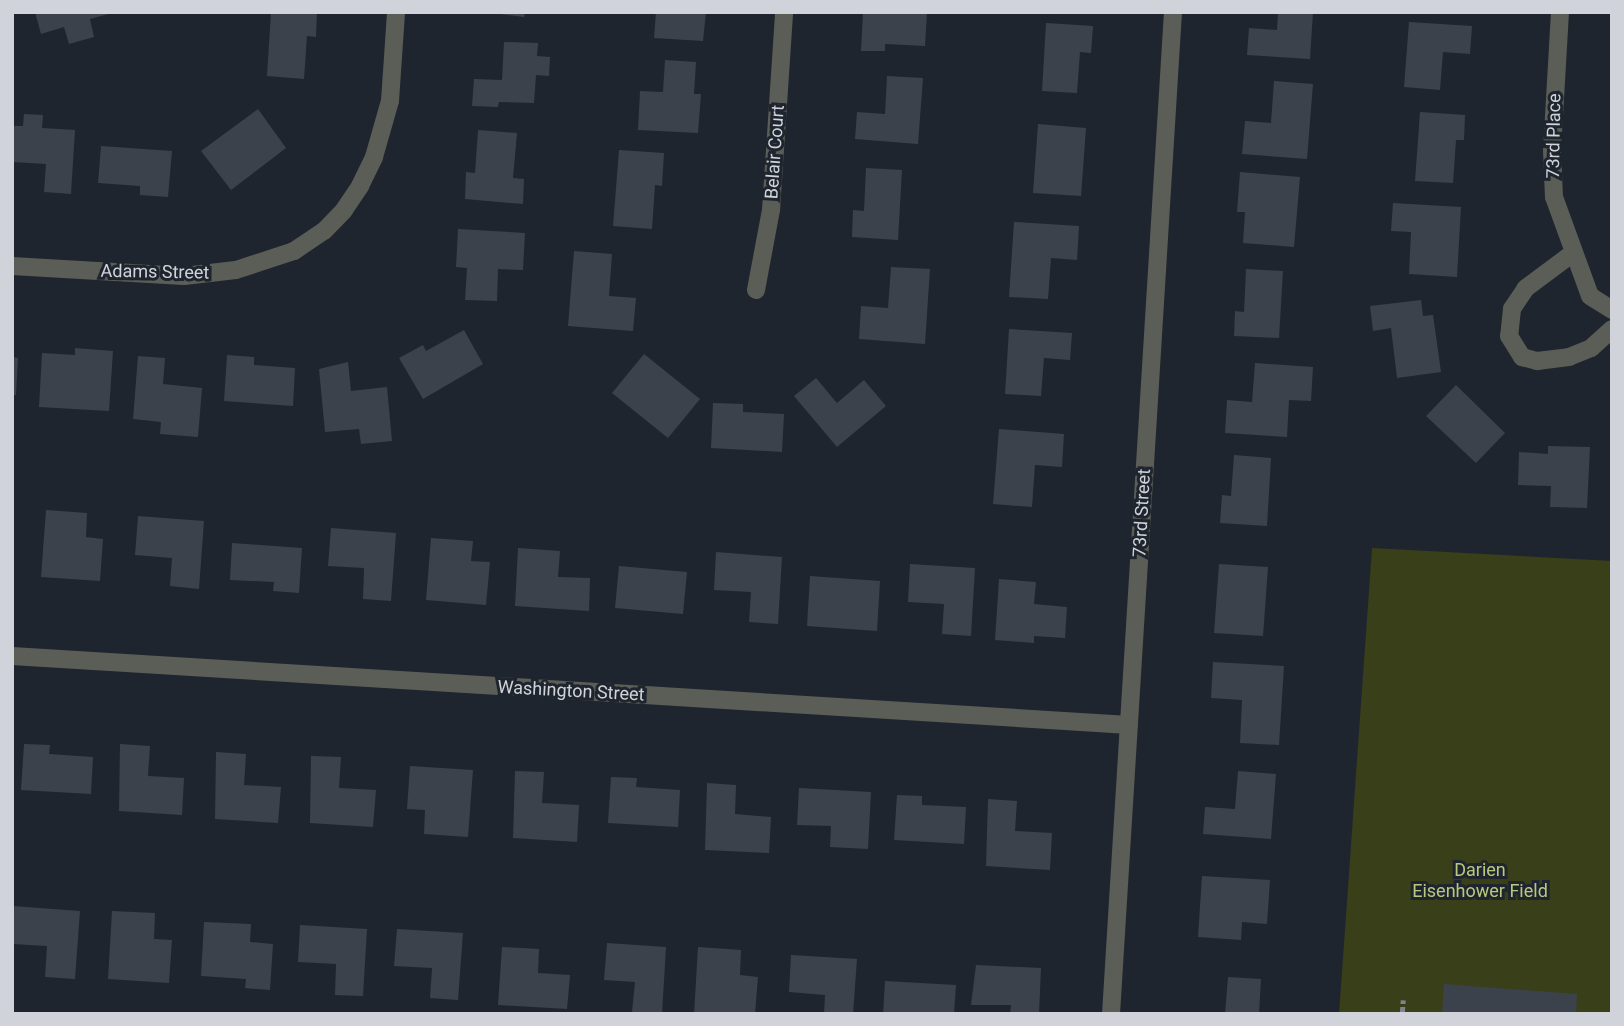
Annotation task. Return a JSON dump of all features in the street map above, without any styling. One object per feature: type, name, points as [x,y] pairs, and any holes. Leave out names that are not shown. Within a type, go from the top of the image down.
[{"type":"street","name":"Adams Street","points":[[12,266],[184,276],[236,270],[294,251],[324,231],[344,209],[360,186],[374,157],[390,101],[396,12]]},
{"type":"street","name":"Belair Court","points":[[756,290],[771,210],[784,12]]},
{"type":"street","name":"73rd Street","points":[[1111,1014],[1173,12]]},
{"type":"street","name":"73rd Place","points":[[1560,12],[1552,177],[1560,218],[1590,296],[1612,310]]},
{"type":"street","points":[[1573,253],[1526,288],[1512,309],[1509,336],[1522,357],[1536,361],[1569,357],[1591,348],[1612,329]]},
{"type":"street","name":"Washington Street","points":[[12,656],[1129,725]]},
{"type":"path","points":[[1402,1014],[1403,1000]]},
{"type":"green space","name":"Darien Eisenhower Field","points":[[1372,548],[1612,561],[1612,1014],[1339,1014]]},
{"type":"building","points":[[35,12],[112,13],[90,19],[94,37],[69,44],[64,27],[41,34]]},
{"type":"building","points":[[271,12],[317,12],[316,37],[307,36],[304,79],[267,76]]},
{"type":"building","points":[[484,12],[525,12],[524,17]]},
{"type":"building","points":[[656,12],[706,12],[703,41],[654,38]]},
{"type":"building","points":[[863,12],[927,12],[925,46],[885,44],[885,51],[861,51]]},
{"type":"building","points":[[1278,12],[1313,12],[1310,59],[1247,55],[1249,28],[1277,30]]},
{"type":"building","points":[[1409,22],[1472,26],[1470,54],[1443,52],[1440,90],[1404,87]]},
{"type":"building","points":[[1046,23],[1093,26],[1091,53],[1080,52],[1077,93],[1042,91]]},
{"type":"building","points":[[504,42],[538,43],[537,56],[550,57],[549,76],[536,75],[534,103],[499,102],[498,107],[472,106],[474,79],[502,80]]},
{"type":"building","points":[[665,60],[696,62],[694,94],[701,94],[698,133],[638,130],[640,91],[663,92]]},
{"type":"building","points":[[887,76],[923,78],[918,144],[855,139],[857,112],[885,114]]},
{"type":"building","points":[[1274,81],[1313,84],[1307,159],[1242,154],[1245,121],[1271,123]]},
{"type":"building","points":[[258,109],[286,148],[231,190],[201,151]]},
{"type":"building","points":[[1420,112],[1465,115],[1464,140],[1456,140],[1453,183],[1415,181]]},
{"type":"building","points":[[24,114],[43,115],[42,128],[75,130],[71,194],[44,192],[46,164],[12,162],[12,126],[23,126]]},
{"type":"building","points":[[1038,124],[1086,128],[1081,196],[1033,193]]},
{"type":"building","points":[[478,130],[517,133],[513,178],[524,179],[523,204],[465,199],[466,172],[475,173]]},
{"type":"building","points":[[101,146],[172,151],[168,197],[140,195],[140,186],[98,183]]},
{"type":"building","points":[[619,150],[664,153],[662,186],[655,185],[652,229],[613,226]]},
{"type":"building","points":[[866,168],[902,170],[898,240],[852,237],[853,210],[864,211]]},
{"type":"building","points":[[1240,172],[1300,177],[1294,247],[1243,243],[1245,212],[1237,212]]},
{"type":"building","points":[[1393,203],[1461,207],[1457,277],[1409,274],[1411,232],[1391,231]]},
{"type":"building","points":[[1014,222],[1079,226],[1077,260],[1051,258],[1048,299],[1009,297]]},
{"type":"building","points":[[458,229],[525,233],[523,270],[498,269],[497,301],[465,300],[467,268],[456,267]]},
{"type":"building","points":[[574,251],[612,254],[609,296],[636,298],[633,331],[568,326]]},
{"type":"building","points":[[891,267],[930,269],[925,344],[859,339],[861,306],[888,308]]},
{"type":"building","points":[[1246,269],[1283,271],[1279,338],[1234,336],[1235,311],[1244,312]]},
{"type":"building","points":[[1421,300],[1423,316],[1433,315],[1441,372],[1397,378],[1391,328],[1373,331],[1370,306]]},
{"type":"building","points":[[1009,329],[1072,333],[1070,360],[1044,358],[1041,396],[1005,394]]},
{"type":"building","points":[[464,330],[483,364],[423,399],[399,358],[423,345],[426,351]]},
{"type":"building","points":[[75,348],[113,351],[109,411],[39,407],[42,353],[75,355]]},
{"type":"building","points":[[644,354],[700,399],[668,438],[612,393]]},
{"type":"building","points":[[227,355],[254,357],[254,365],[295,368],[293,406],[224,401]]},
{"type":"building","points":[[138,356],[165,358],[163,384],[202,388],[198,437],[160,434],[161,422],[133,419]]},
{"type":"building","points":[[12,357],[18,358],[16,395],[12,395]]},
{"type":"building","points":[[348,362],[351,391],[387,387],[392,441],[361,444],[359,429],[325,432],[319,369]]},
{"type":"building","points":[[1255,363],[1313,367],[1311,401],[1289,400],[1287,437],[1225,433],[1227,400],[1252,402]]},
{"type":"building","points":[[816,378],[837,403],[864,380],[886,406],[837,447],[794,396]]},
{"type":"building","points":[[1456,385],[1505,433],[1476,463],[1426,416]]},
{"type":"building","points":[[713,403],[743,404],[743,412],[784,414],[782,452],[711,448]]},
{"type":"building","points":[[999,429],[1064,434],[1062,467],[1035,465],[1032,507],[993,504]]},
{"type":"building","points":[[1548,446],[1590,447],[1587,508],[1550,507],[1551,486],[1518,485],[1519,452],[1548,454]]},
{"type":"building","points":[[1234,455],[1271,458],[1267,526],[1220,523],[1222,495],[1231,496]]},
{"type":"building","points":[[46,510],[87,513],[86,537],[103,539],[100,581],[41,577]]},
{"type":"building","points":[[138,516],[204,521],[199,589],[170,586],[172,558],[135,555]]},
{"type":"building","points":[[331,528],[396,533],[391,601],[363,599],[364,568],[328,566]]},
{"type":"building","points":[[431,538],[473,541],[471,561],[490,562],[486,605],[426,600]]},
{"type":"building","points":[[232,543],[302,548],[299,593],[273,591],[274,582],[230,580]]},
{"type":"building","points":[[518,548],[560,551],[558,577],[590,578],[589,611],[515,606]]},
{"type":"building","points":[[716,552],[782,557],[778,624],[749,622],[751,592],[714,590]]},
{"type":"building","points":[[910,564],[975,568],[971,636],[942,634],[944,604],[908,602]]},
{"type":"building","points":[[1219,564],[1268,567],[1263,636],[1214,633]]},
{"type":"building","points":[[619,566],[687,572],[683,614],[615,608]]},
{"type":"building","points":[[810,576],[880,581],[877,631],[807,626]]},
{"type":"building","points":[[999,579],[1036,582],[1034,604],[1067,607],[1065,638],[1034,636],[1034,643],[995,640]]},
{"type":"building","points":[[1213,662],[1284,666],[1279,745],[1240,743],[1242,700],[1211,698]]},
{"type":"building","points":[[24,744],[50,745],[49,754],[93,757],[91,794],[21,790]]},
{"type":"building","points":[[120,744],[150,746],[148,776],[184,778],[182,815],[119,811]]},
{"type":"building","points":[[216,752],[246,754],[244,785],[281,787],[278,823],[215,819]]},
{"type":"building","points":[[311,756],[341,757],[339,788],[376,790],[373,827],[310,823]]},
{"type":"building","points":[[410,766],[473,770],[468,837],[424,834],[425,810],[407,809]]},
{"type":"building","points":[[515,771],[544,772],[542,803],[579,805],[577,842],[513,838]]},
{"type":"building","points":[[1238,771],[1276,774],[1271,839],[1203,834],[1205,807],[1235,809]]},
{"type":"building","points":[[611,777],[637,778],[636,787],[680,790],[678,827],[608,823]]},
{"type":"building","points":[[707,783],[736,785],[735,814],[771,817],[769,853],[705,850]]},
{"type":"building","points":[[799,788],[871,792],[868,849],[830,847],[831,826],[797,825]]},
{"type":"building","points":[[897,795],[922,796],[922,805],[966,807],[964,844],[894,840]]},
{"type":"building","points":[[988,799],[1017,801],[1015,831],[1052,833],[1050,870],[986,866]]},
{"type":"building","points":[[1202,876],[1270,880],[1267,924],[1242,922],[1241,940],[1198,937]]},
{"type":"building","points":[[13,906],[80,911],[75,979],[45,977],[47,946],[12,944]]},
{"type":"building","points":[[112,911],[155,913],[154,939],[172,940],[169,983],[108,979]]},
{"type":"building","points":[[204,922],[251,924],[250,942],[273,944],[270,990],[245,988],[246,979],[201,976]]},
{"type":"building","points":[[300,925],[367,929],[363,996],[335,995],[336,964],[298,962]]},
{"type":"building","points":[[397,929],[463,933],[458,1000],[430,998],[432,968],[394,966]]},
{"type":"building","points":[[607,943],[666,947],[662,1014],[632,1012],[635,982],[604,980]]},
{"type":"building","points":[[502,947],[539,949],[538,973],[570,975],[567,1009],[498,1005]]},
{"type":"building","points":[[698,947],[741,950],[740,975],[758,977],[755,1014],[694,1014]]},
{"type":"building","points":[[791,955],[857,959],[853,1014],[824,1014],[825,995],[789,992]]},
{"type":"building","points":[[976,965],[1041,968],[1039,1014],[1010,1014],[1011,1005],[971,1005]]},
{"type":"building","points":[[1228,977],[1261,979],[1259,1014],[1225,1014]]},
{"type":"building","points":[[885,981],[956,985],[954,1014],[883,1014]]},
{"type":"building","points":[[1444,984],[1577,994],[1576,1014],[1442,1014]]}]
